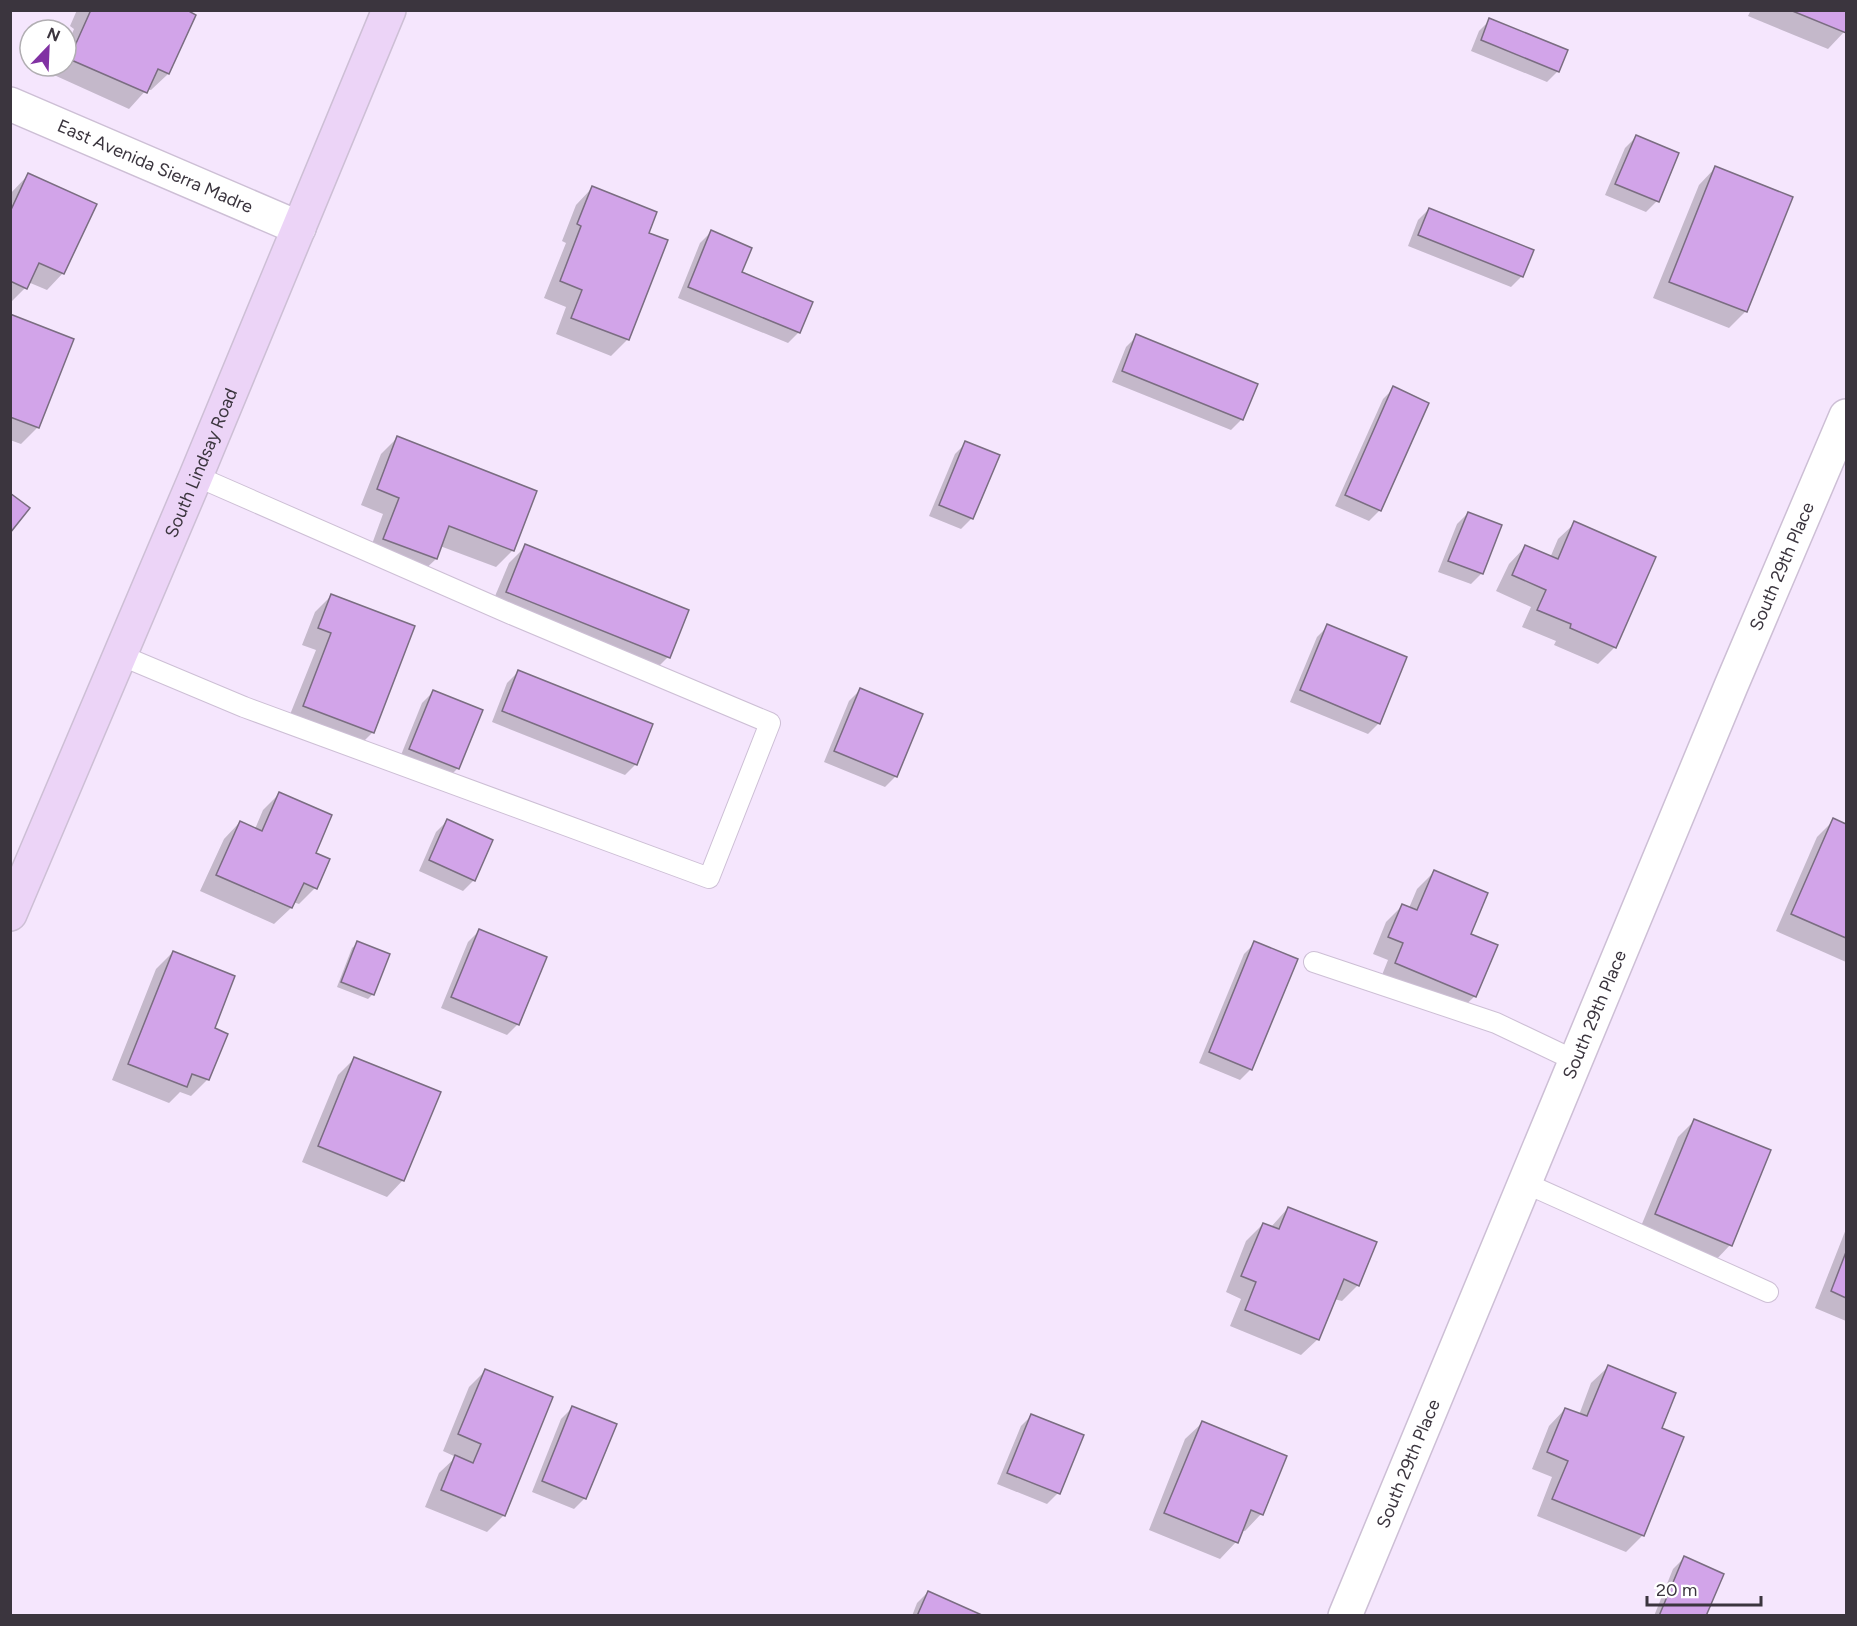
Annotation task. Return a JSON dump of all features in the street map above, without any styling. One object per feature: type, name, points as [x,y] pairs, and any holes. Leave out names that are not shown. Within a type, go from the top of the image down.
[{"type":"main road","name":"South Lindsay Road","points":[[10,914],[196,476],[389,10]]},
{"type":"street","name":"East Avenida Sierra Madre","points":[[10,104],[299,228]]},
{"type":"street","name":"South 29th Place","points":[[1345,1616],[1731,686],[1846,416]]},
{"type":"lane","points":[[120,655],[244,707],[709,878],[770,723],[511,614],[196,476]]},
{"type":"lane","points":[[1314,962],[1496,1023],[1576,1061]]},
{"type":"lane","points":[[1525,1183],[1768,1292]]},
{"type":"building","points":[[87,10],[187,10],[196,15],[169,74],[158,69],[147,93],[78,63],[78,39],[90,12]]},
{"type":"building","points":[[1790,10],[1846,10],[1846,33]]},
{"type":"building","points":[[1489,18],[1568,50],[1559,72],[1481,40]]},
{"type":"building","points":[[1636,135],[1679,153],[1659,202],[1615,184]]},
{"type":"building","points":[[1715,166],[1793,197],[1747,312],[1669,282]]},
{"type":"building","points":[[28,173],[97,204],[64,274],[39,263],[27,289],[10,281],[10,212]]},
{"type":"building","points":[[592,186],[657,212],[649,233],[668,240],[629,340],[571,318],[582,290],[560,281],[581,226],[577,224]]},
{"type":"building","points":[[1429,208],[1534,250],[1523,277],[1418,235]]},
{"type":"building","points":[[711,230],[752,248],[742,272],[813,302],[800,333],[688,287]]},
{"type":"building","points":[[10,314],[74,339],[39,428],[10,417]]},
{"type":"building","points":[[1136,334],[1258,384],[1243,420],[1122,371]]},
{"type":"building","points":[[1393,386],[1429,403],[1381,511],[1345,495]]},
{"type":"building","points":[[397,436],[537,491],[514,551],[449,526],[437,559],[383,539],[399,498],[377,489]]},
{"type":"building","points":[[965,441],[1000,455],[973,519],[939,505]]},
{"type":"building","points":[[10,493],[30,508],[10,533]]},
{"type":"building","points":[[1468,512],[1502,525],[1483,574],[1448,561]]},
{"type":"building","points":[[1574,521],[1656,557],[1616,648],[1570,628],[1571,624],[1537,610],[1546,590],[1512,575],[1525,545],[1558,559]]},
{"type":"building","points":[[525,544],[689,610],[670,658],[506,592]]},
{"type":"building","points":[[331,594],[415,626],[374,733],[303,706],[331,633],[318,628]]},
{"type":"building","points":[[1327,624],[1407,657],[1380,724],[1300,690]]},
{"type":"building","points":[[518,670],[653,724],[637,765],[502,711]]},
{"type":"building","points":[[860,688],[923,714],[897,777],[834,751]]},
{"type":"building","points":[[433,690],[483,710],[459,769],[409,749]]},
{"type":"building","points":[[279,792],[332,815],[316,853],[330,859],[317,889],[304,883],[292,908],[216,875],[240,821],[262,831]]},
{"type":"building","points":[[1833,818],[1846,824],[1846,938],[1791,914]]},
{"type":"building","points":[[447,819],[493,840],[475,881],[429,860]]},
{"type":"building","points":[[1434,870],[1488,893],[1471,934],[1498,945],[1476,997],[1395,963],[1403,943],[1388,937],[1402,904],[1417,910]]},
{"type":"building","points":[[479,929],[547,957],[519,1025],[451,997]]},
{"type":"building","points":[[357,941],[390,954],[374,995],[341,982]]},
{"type":"building","points":[[1254,941],[1298,959],[1252,1070],[1209,1052]]},
{"type":"building","points":[[173,951],[235,976],[215,1028],[228,1034],[209,1080],[192,1074],[187,1087],[128,1064]]},
{"type":"building","points":[[354,1057],[441,1092],[404,1181],[318,1146]]},
{"type":"building","points":[[1694,1119],[1771,1150],[1732,1246],[1655,1214]]},
{"type":"building","points":[[1288,1207],[1377,1242],[1359,1286],[1344,1279],[1319,1340],[1245,1310],[1256,1282],[1241,1276],[1263,1223],[1279,1229]]},
{"type":"building","points":[[1846,1252],[1846,1298],[1831,1291]]},
{"type":"building","points":[[1608,1365],[1676,1393],[1662,1428],[1684,1437],[1644,1536],[1552,1499],[1568,1461],[1547,1452],[1565,1408],[1587,1416]]},
{"type":"building","points":[[485,1369],[553,1397],[505,1516],[441,1490],[455,1455],[473,1463],[481,1444],[458,1434]]},
{"type":"building","points":[[572,1406],[617,1424],[586,1499],[542,1481]]},
{"type":"building","points":[[1031,1414],[1084,1435],[1060,1494],[1007,1473]]},
{"type":"building","points":[[1202,1421],[1287,1456],[1263,1515],[1251,1510],[1238,1543],[1164,1513]]},
{"type":"building","points":[[1684,1556],[1724,1574],[1706,1616],[1659,1616]]},
{"type":"building","points":[[928,1591],[984,1616],[917,1616]]}]
